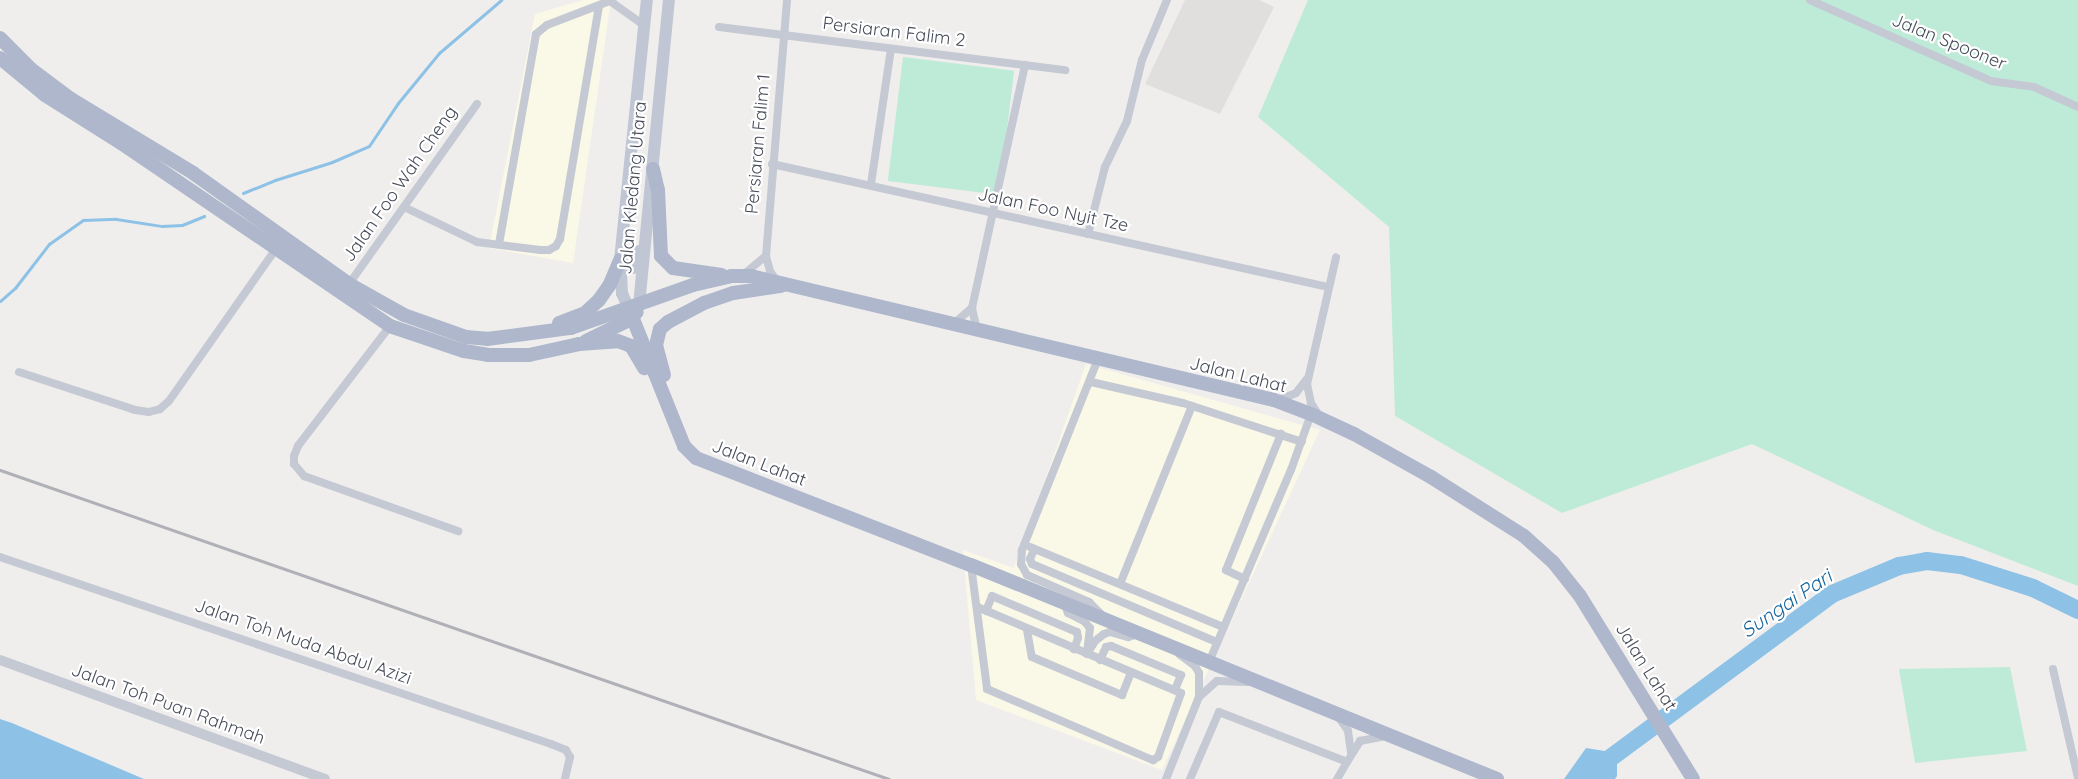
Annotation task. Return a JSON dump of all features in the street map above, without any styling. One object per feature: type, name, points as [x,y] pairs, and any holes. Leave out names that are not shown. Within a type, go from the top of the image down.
[{"type":"main road","name":"Jalan Kledang Utara","points":[[633,310],[622,293],[620,260],[647,0]]},
{"type":"main road","name":"Jalan Kledang Utara","points":[[633,310],[650,207],[669,0]]},
{"type":"main road","name":"Jalan Lahat","points":[[0,38],[31,69],[72,99],[192,173],[349,284],[404,315],[432,327],[466,337],[487,339],[532,335],[571,328],[633,310],[693,285],[737,276],[777,281],[1274,400],[1317,416],[1431,477],[1524,536],[1553,562],[1580,596],[1693,779]]},
{"type":"main road","points":[[0,58],[45,95],[121,143],[275,250],[390,326],[449,346],[488,355],[529,355],[579,344],[618,341],[631,346],[639,356],[666,416],[679,434]]},
{"type":"main road","points":[[653,169],[659,205],[659,247],[667,263],[683,270],[737,276]]},
{"type":"main road","points":[[532,335],[592,308],[610,284],[620,260],[628,268],[635,266],[642,231],[650,207]]},
{"type":"main road","points":[[673,418],[670,392],[657,352],[660,329],[682,314],[721,297],[742,291],[793,285]]},
{"type":"main road","points":[[579,344],[633,310]]},
{"type":"main road","name":"Jalan Lahat","points":[[633,310],[679,434],[687,450],[696,458],[971,564],[1497,779]]},
{"type":"main road","points":[[1658,725],[1684,779]]},
{"type":"street","name":"Persiaran Falim 1","points":[[777,281],[770,271],[766,256],[787,0]]},
{"type":"street","points":[[1088,234],[1105,166],[1127,121],[1142,60],[1167,0]]},
{"type":"street","name":"Jalan Spooner","points":[[1810,0],[1991,81],[2034,87],[2078,106]]},
{"type":"street","points":[[499,244],[536,34],[547,25],[611,1],[645,26]]},
{"type":"street","points":[[404,207],[477,242],[549,250],[556,246],[560,239],[599,6]]},
{"type":"street","name":"Persiaran Falim 2","points":[[719,27],[1065,70]]},
{"type":"street","points":[[871,184],[891,49]]},
{"type":"street","points":[[977,330],[972,308],[1025,65]]},
{"type":"street","name":"Jalan Foo Wah Cheng","points":[[349,284],[477,104]]},
{"type":"street","name":"Jalan Foo Nyit Tze","points":[[772,164],[871,184],[992,214],[1328,287]]},
{"type":"street","points":[[19,372],[135,410],[149,412],[160,409],[169,401],[275,250]]},
{"type":"street","points":[[737,276],[766,256]]},
{"type":"street","points":[[1209,662],[1302,442],[1317,416],[1308,394],[1309,374],[1335,256]]},
{"type":"street","points":[[953,324],[972,308]]},
{"type":"street","points":[[390,326],[298,446],[294,464],[304,476],[458,531]]},
{"type":"street","points":[[1098,359],[1091,382],[1025,545],[1021,564],[1027,575],[1089,602],[1107,620]]},
{"type":"street","points":[[1274,400],[1296,393],[1309,374]]},
{"type":"street","points":[[1091,382],[1192,406],[1302,442]]},
{"type":"street","points":[[1120,584],[1192,406]]},
{"type":"street","points":[[1245,579],[1226,570],[1281,434]]},
{"type":"street","points":[[1025,545],[1223,627]]},
{"type":"street","points":[[1034,549],[1030,559],[1032,564],[1217,642]]},
{"type":"street","name":"Jalan Toh Muda Abdul Azizi","points":[[0,556],[551,744],[566,750],[570,757],[565,779]]},
{"type":"street","points":[[971,564],[987,689],[1153,760],[1158,757],[1182,696],[1181,693],[977,607]]},
{"type":"street","points":[[986,611],[992,596],[1077,632],[1074,649]]},
{"type":"street","points":[[1064,603],[1068,613],[1084,621],[1090,628],[1087,654]]},
{"type":"street","points":[[1028,630],[1032,657],[1122,695],[1131,672]]},
{"type":"street","points":[[1087,654],[1095,641],[1104,634],[1110,632],[1128,637],[1140,633]]},
{"type":"street","points":[[1166,779],[1199,697],[1200,681],[1195,666],[1169,646]]},
{"type":"street","points":[[1100,660],[1106,647],[1121,650],[1181,675],[1175,690]]},
{"type":"street","name":"Jalan Toh Puan Rahmah","points":[[0,660],[325,779]]},
{"type":"street","points":[[2052,669],[2078,778]]},
{"type":"street","points":[[1199,697],[1217,681],[1261,683]]},
{"type":"street","points":[[1190,779],[1219,712],[1349,758]]},
{"type":"street","points":[[1337,714],[1348,731],[1349,758]]},
{"type":"street","points":[[1337,779],[1349,758],[1364,739],[1389,736]]},
{"type":"shaded area","points":[[583,0],[611,0],[573,263],[489,248],[535,14]]},
{"type":"shaded area","points":[[1185,0],[1259,0],[1274,7],[1220,114],[1145,84]]},
{"type":"shaded area","points":[[1086,364],[1320,430],[1162,770],[976,700],[963,550],[1014,568]]},
{"type":"green space","points":[[1308,0],[2078,0],[2078,586],[1933,530],[1752,444],[1562,513],[1395,416],[1389,227],[1258,117]]},
{"type":"green space","points":[[903,57],[1014,71],[999,195],[888,181]]},
{"type":"green space","points":[[2010,667],[2027,751],[1915,763],[1899,669]]},
{"type":"water","points":[[0,719],[12,723],[144,779],[0,779]]},
{"type":"water","points":[[1586,748],[1617,753],[1615,779],[1564,779]]},
{"type":"waterway","points":[[243,193],[332,162],[369,146],[398,103],[439,53],[501,0]]},
{"type":"waterway","points":[[0,301],[15,288],[49,244],[83,220],[116,219],[162,226],[182,225],[204,216]]},
{"type":"waterway","name":"Sungai Pari","points":[[1582,779],[1832,594],[1899,566],[1927,561],[1961,565],[2033,588],[2078,610]]},
{"type":"railway","points":[[0,470],[889,779]]}]
